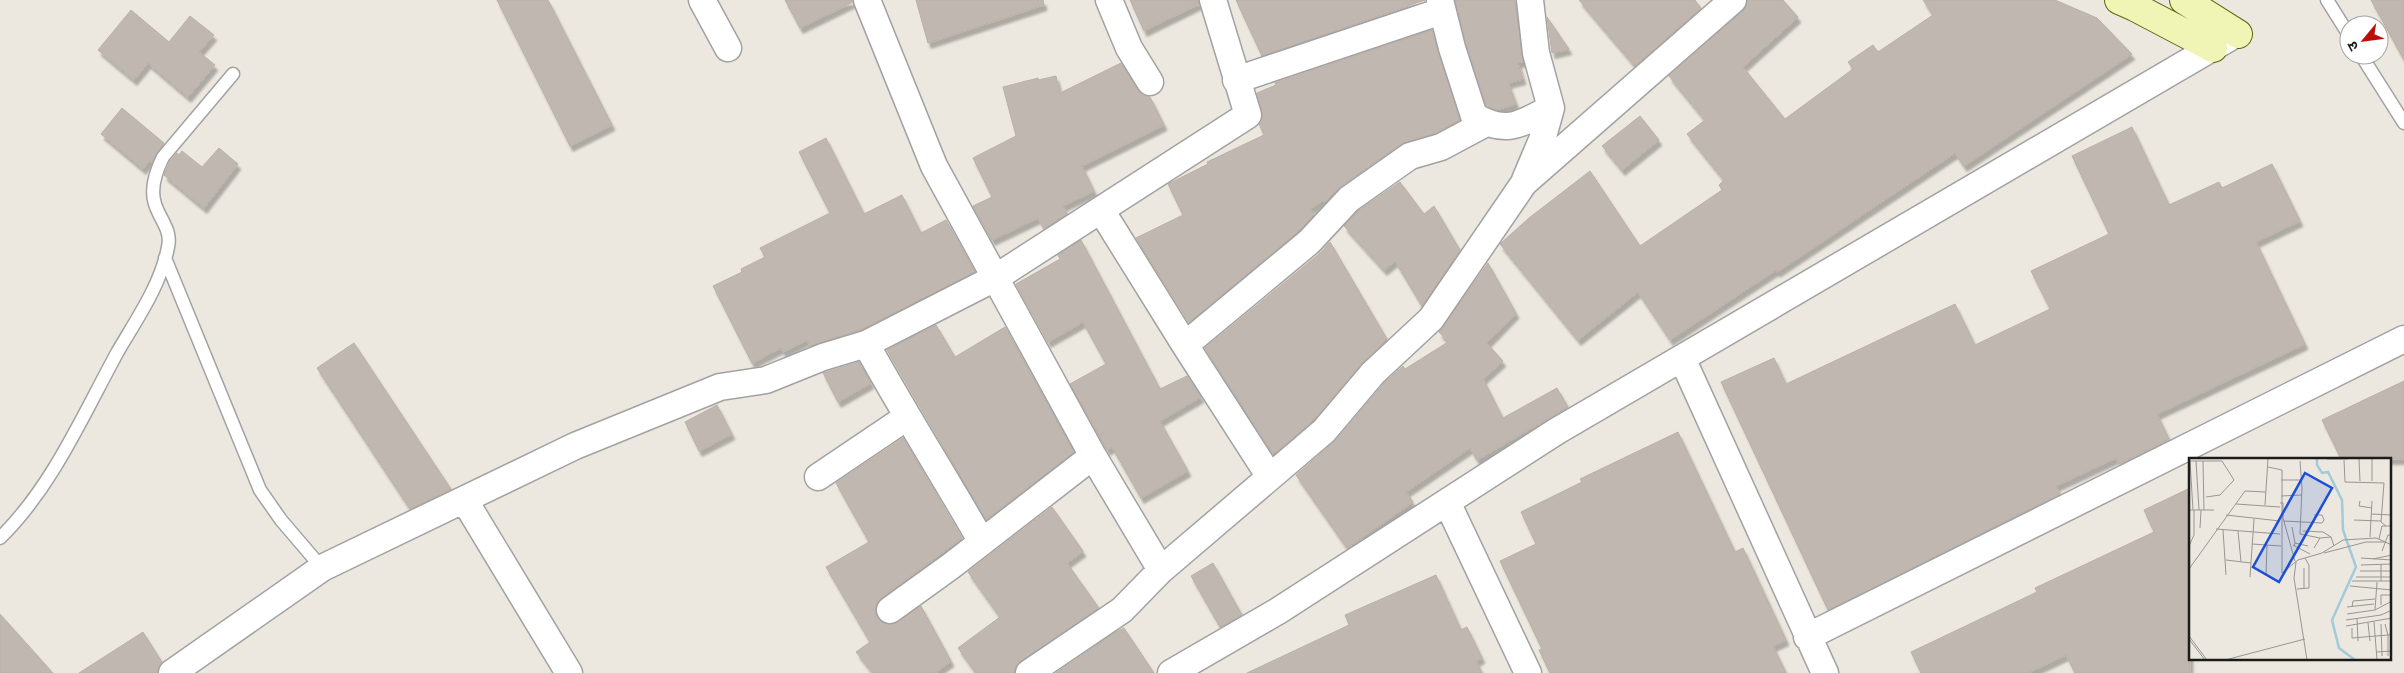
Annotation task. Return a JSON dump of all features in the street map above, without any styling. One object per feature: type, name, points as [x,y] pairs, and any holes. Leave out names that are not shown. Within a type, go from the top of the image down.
[{"type":"street","points":[[702,0],[728,48]]},
{"type":"street","points":[[867,0],[934,166],[1093,456],[1161,570]]},
{"type":"street","points":[[1109,0],[1130,48],[1150,82]]},
{"type":"street","points":[[172,673],[322,568],[465,501],[575,446],[720,387],[766,380],[823,357],[866,344],[995,278],[1248,115],[1213,0]]},
{"type":"street","points":[[1029,673],[1122,610],[1161,570],[1324,430],[1374,373],[1431,318],[1524,183],[1542,140],[1551,108],[1536,53],[1530,0]]},
{"type":"street","points":[[1524,183],[1733,0]]},
{"type":"street","points":[[2118,0],[2135,6],[2213,48]]},
{"type":"street","points":[[1171,673],[1208,663],[1278,611],[1557,431],[2238,34],[2184,0]]},
{"type":"street","points":[[1236,80],[1441,5],[1474,116],[1496,126],[1520,125],[1551,108]]},
{"type":"street","points":[[1185,345],[1309,242],[1349,199],[1410,156],[1441,147],[1486,122]]},
{"type":"street","points":[[1101,210],[1270,476]]},
{"type":"street","points":[[1808,637],[2404,339]]},
{"type":"street","points":[[866,344],[907,418],[939,468],[982,542]]},
{"type":"street","points":[[1682,358],[1825,673]]},
{"type":"street","points":[[818,477],[907,418]]},
{"type":"street","points":[[890,610],[1093,456]]},
{"type":"street","points":[[465,501],[569,673]]},
{"type":"street","points":[[1447,502],[1528,673]]},
{"type":"lane","points":[[2327,0],[2339,19]]},
{"type":"lane","points":[[2368,65],[2404,123]]},
{"type":"lane","points":[[0,538],[20,518],[47,482],[157,280],[170,238],[155,204],[154,192],[157,169],[163,157],[233,74]]},
{"type":"lane","points":[[165,258],[260,490],[281,520],[322,568]]},
{"type":"building","points":[[497,0],[548,0],[612,125],[570,146]]},
{"type":"building","points":[[785,0],[852,0],[853,2],[800,28]]},
{"type":"building","points":[[916,0],[1043,0],[1044,5],[928,43]]},
{"type":"building","points":[[1130,0],[1198,0],[1199,4],[1144,31]]},
{"type":"building","points":[[1236,0],[1425,0],[1262,56]]},
{"type":"building","points":[[1455,0],[1515,0],[1523,61],[1518,63],[1523,79],[1508,83],[1516,104],[1496,110],[1486,105],[1466,44]]},
{"type":"building","points":[[1579,0],[1695,0],[1701,8],[1635,66]]},
{"type":"building","points":[[1748,0],[1783,0],[1798,17],[1743,67],[1785,119],[1853,69],[1848,62],[1873,45],[1878,52],[1933,15],[1923,0],[2055,0],[2097,18],[2132,54],[1964,166],[1955,153],[1777,272],[1776,270],[1670,340],[1638,292],[1578,340],[1500,244],[1529,218],[1590,171],[1640,246],[1722,190],[1719,185],[1724,180],[1687,134],[1705,120],[1669,76],[1743,11]]},
{"type":"building","points":[[2371,0],[2404,0],[2404,60],[2389,33],[2389,15],[2379,15]]},
{"type":"building","points":[[131,10],[169,42],[190,16],[214,35],[199,52],[215,65],[188,97],[148,63],[134,80],[98,50]]},
{"type":"building","points":[[1547,17],[1569,49],[1552,53]]},
{"type":"building","points":[[1432,30],[1460,120],[1435,133],[1401,144],[1340,187],[1324,203],[1322,201],[1310,209],[1314,215],[1299,231],[1189,322],[1136,238],[1183,215],[1168,184],[1208,164],[1207,162],[1264,135],[1259,124],[1262,120],[1262,111],[1257,93],[1276,85],[1275,83]]},
{"type":"building","points":[[1121,63],[1142,95],[1150,97],[1164,125],[1082,166],[1094,191],[1063,206],[1067,214],[1044,229],[1038,218],[992,240],[973,206],[992,197],[973,158],[1016,136],[1003,87],[1038,78],[1038,80],[1056,76],[1060,93]]},
{"type":"building","points":[[122,108],[164,143],[151,163],[149,161],[143,169],[101,134]]},
{"type":"building","points":[[1640,116],[1659,140],[1622,170],[1602,146]]},
{"type":"building","points":[[2132,127],[2169,205],[2219,182],[2222,188],[2272,164],[2300,221],[2256,242],[2305,344],[2157,414],[2169,439],[2119,464],[2116,458],[2056,486],[2060,494],[1828,610],[1721,382],[1774,358],[1786,384],[1955,304],[1975,345],[2050,309],[2031,271],[2109,234],[2072,156]]},
{"type":"building","points":[[826,138],[864,214],[902,195],[921,233],[946,220],[975,272],[860,330],[810,346],[807,340],[783,352],[781,348],[752,363],[713,286],[742,272],[741,269],[765,257],[760,248],[830,213],[799,152]]},
{"type":"building","points":[[219,148],[238,164],[204,208],[164,175],[170,161],[177,153],[179,155],[182,151],[202,167]]},
{"type":"building","points":[[1400,182],[1424,214],[1434,206],[1460,250],[1422,306],[1395,261],[1384,270],[1344,226],[1359,210]]},
{"type":"building","points":[[1081,240],[1160,389],[1187,376],[1201,397],[1160,421],[1188,471],[1141,498],[1112,447],[1107,450],[1070,384],[1106,364],[1083,322],[1048,342],[1016,284],[1060,259],[1058,255]]},
{"type":"building","points":[[1330,242],[1387,339],[1362,363],[1313,420],[1279,450],[1272,453],[1205,348],[1319,254]]},
{"type":"building","points":[[1488,263],[1516,313],[1487,343],[1503,361],[1483,379],[1503,418],[1557,388],[1568,407],[1477,460],[1470,448],[1406,492],[1413,502],[1347,548],[1296,475],[1335,441],[1384,383],[1403,366],[1405,369],[1448,342],[1439,332]]},
{"type":"building","points":[[936,325],[955,357],[1005,327],[1074,452],[986,520],[887,350]]},
{"type":"building","points":[[354,343],[451,489],[410,509],[317,368]]},
{"type":"building","points":[[859,362],[871,383],[838,402],[823,373]]},
{"type":"building","points":[[2404,381],[2404,459],[2341,458],[2322,420]]},
{"type":"building","points":[[717,405],[732,434],[699,451],[685,422]]},
{"type":"building","points":[[1678,432],[1735,552],[1743,548],[1786,640],[1773,646],[1786,673],[1550,673],[1539,650],[1542,649],[1500,561],[1536,544],[1521,512],[1582,482],[1580,479]]},
{"type":"building","points":[[903,438],[962,538],[881,598],[876,604],[875,612],[883,623],[892,625],[921,606],[951,661],[935,673],[873,673],[856,652],[870,642],[826,567],[869,542],[836,483]]},
{"type":"building","points":[[2189,488],[2190,673],[2075,673],[2066,655],[2028,673],[1921,673],[1911,652],[2037,592],[2035,588],[2154,532],[2144,510]]},
{"type":"building","points":[[1052,507],[1083,551],[1067,563],[1099,608],[1021,661],[1016,666],[1014,673],[976,673],[958,648],[1000,617],[968,572]]},
{"type":"building","points":[[1213,563],[1242,615],[1220,627],[1191,576]]},
{"type":"building","points":[[1436,575],[1461,630],[1467,627],[1482,658],[1476,661],[1482,673],[1247,673],[1349,625],[1345,615]]},
{"type":"building","points":[[0,614],[53,673],[0,673]]},
{"type":"building","points":[[1124,628],[1154,673],[1056,673],[1116,632]]},
{"type":"building","points":[[143,632],[162,662],[157,673],[79,673]]}]
